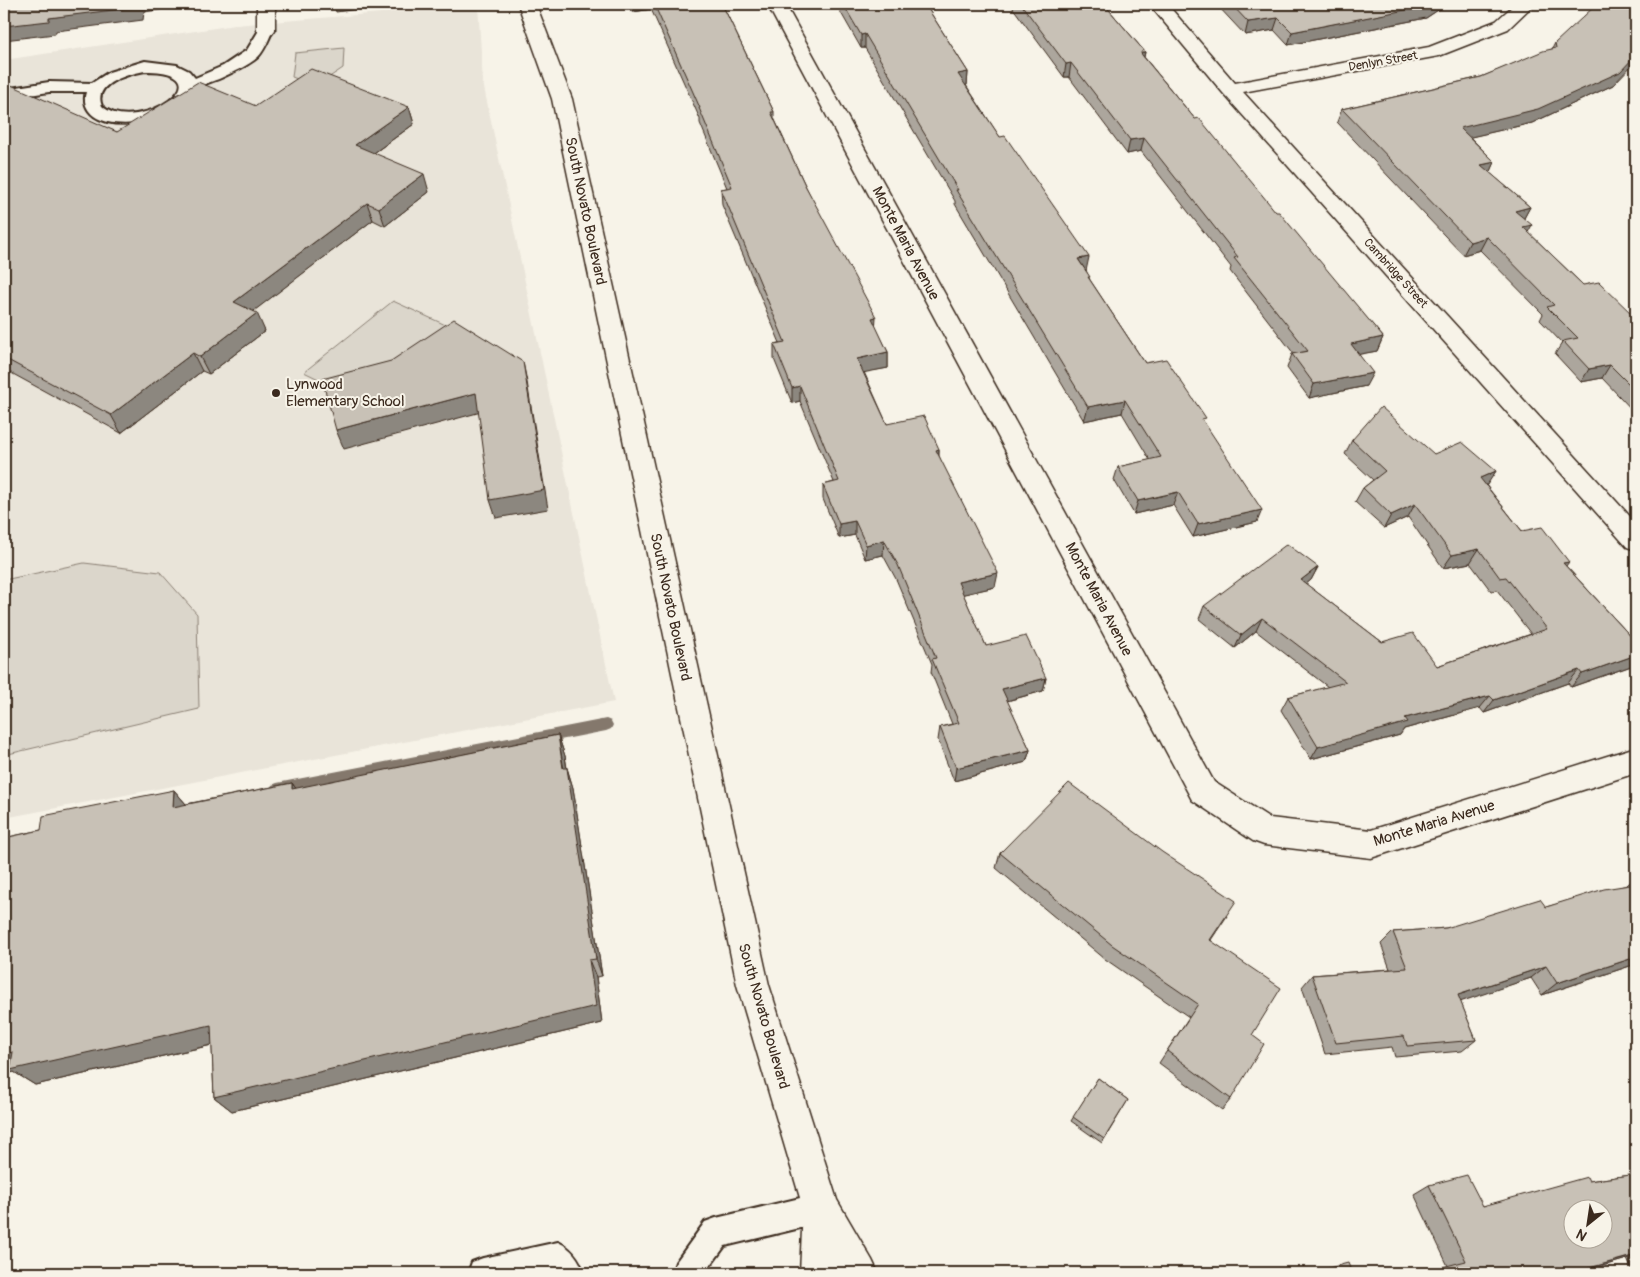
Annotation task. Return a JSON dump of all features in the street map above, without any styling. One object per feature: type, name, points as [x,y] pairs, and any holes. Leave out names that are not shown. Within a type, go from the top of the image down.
[{"type":"street","points":[[266,4],[266,30]]},
{"type":"street","name":"South Novato Boulevard","points":[[528,4],[562,99],[753,985],[822,1208],[859,1273]]},
{"type":"street","name":"Monte Maria Avenue","points":[[776,4],[1202,791],[1264,831],[1371,844],[1636,760]]},
{"type":"street","name":"Cambridge Street","points":[[1158,4],[1230,89],[1636,540]]},
{"type":"street","name":"Denlyn Street","points":[[1230,89],[1432,52],[1502,25],[1525,4]]},
{"type":"street","name":"South Novato Boulevard","points":[[819,1273],[822,1208]]},
{"type":"lane","points":[[190,86],[228,69],[253,53],[266,30]]},
{"type":"lane","points":[[160,66],[173,68],[189,78],[190,86],[186,95],[170,107],[146,116],[112,117],[96,110],[92,106],[91,98],[96,88],[116,74],[138,68],[160,66]]},
{"type":"lane","points":[[4,94],[49,88],[96,88]]},
{"type":"lane","points":[[687,1273],[716,1234],[822,1208]]},
{"type":"lane","points":[[483,1273],[558,1257],[569,1273]]},
{"type":"shaded area","name":"Lynwood Elementary School","points":[[478,5],[483,83],[614,702],[4,818],[4,60],[235,25]]},
{"type":"shaded area","points":[[344,48],[343,68],[316,86],[292,77],[295,53]]},
{"type":"shaded area","points":[[393,301],[461,332],[335,387],[304,372]]},
{"type":"shaded area","points":[[84,563],[160,572],[197,614],[199,709],[4,755],[4,580]]},
{"type":"building","points":[[4,4],[138,4],[137,7],[49,18],[49,21],[4,26]]},
{"type":"building","points":[[654,4],[722,4],[774,112],[771,112],[805,185],[876,317],[872,318],[888,352],[857,359],[887,424],[924,416],[939,449],[936,450],[998,573],[958,582],[986,646],[1026,636],[1046,678],[1002,689],[1030,750],[956,768],[940,727],[959,723],[932,659],[936,658],[898,565],[884,540],[866,545],[855,521],[839,524],[823,485],[839,481],[800,386],[792,388],[774,344],[785,342],[721,189],[732,187],[700,108]]},
{"type":"building","points":[[843,4],[925,4],[968,72],[958,74],[1000,137],[1005,136],[1089,257],[1078,259],[1145,363],[1166,359],[1206,418],[1202,419],[1262,510],[1198,524],[1178,492],[1138,501],[1118,467],[1161,457],[1125,400],[1088,407],[956,190],[958,190],[865,34],[861,35]]},
{"type":"building","points":[[1021,4],[1104,4],[1145,52],[1141,52],[1142,55],[1195,119],[1199,118],[1276,212],[1279,212],[1383,337],[1351,344],[1373,373],[1314,384],[1292,354],[1308,351],[1234,258],[1238,257],[1144,138],[1130,140],[1071,63],[1066,64]]},
{"type":"building","points":[[1231,4],[1433,4],[1292,32],[1278,18],[1248,22]]},
{"type":"building","points":[[1597,4],[1636,4],[1636,55],[1620,72],[1538,109],[1460,128],[1495,162],[1481,165],[1530,207],[1515,211],[1532,225],[1523,227],[1583,285],[1599,282],[1636,318],[1636,391],[1610,365],[1589,369],[1563,341],[1578,338],[1547,307],[1554,305],[1487,237],[1470,242],[1342,109],[1481,77],[1543,51],[1556,48],[1555,43]]},
{"type":"building","points":[[311,69],[409,107],[355,145],[424,174],[379,208],[367,203],[234,302],[257,313],[200,357],[193,353],[111,415],[4,358],[4,89],[11,85],[117,132],[198,82],[256,106]]},
{"type":"building","points":[[454,319],[523,362],[544,490],[490,500],[476,393],[336,430],[322,379],[391,361]]},
{"type":"building","points":[[1381,407],[1434,454],[1462,442],[1496,471],[1480,478],[1522,531],[1542,527],[1569,562],[1563,563],[1636,642],[1636,655],[1582,674],[1579,670],[1494,700],[1490,696],[1405,718],[1408,722],[1318,747],[1288,697],[1346,682],[1262,618],[1241,635],[1204,606],[1287,544],[1318,567],[1301,580],[1382,642],[1413,633],[1437,666],[1547,629],[1506,577],[1500,578],[1479,549],[1452,555],[1415,504],[1391,515],[1363,488],[1385,471],[1352,440]]},
{"type":"building","points":[[558,735],[563,768],[567,768],[596,959],[589,960],[596,1006],[214,1097],[211,1025],[10,1070],[13,1052],[4,1054],[4,838],[41,830],[43,816],[174,790],[173,807],[292,783],[292,789]]},
{"type":"building","points":[[1069,783],[1162,852],[1236,901],[1210,940],[1281,988],[1252,1035],[1264,1044],[1231,1099],[1167,1051],[1198,1004],[1112,945],[1000,853]]},
{"type":"building","points":[[1636,884],[1636,957],[1557,983],[1546,966],[1458,995],[1476,1040],[1407,1046],[1404,1036],[1336,1043],[1312,975],[1407,968],[1393,932],[1446,928],[1540,899],[1546,907],[1604,889]]},
{"type":"building","points":[[1098,1078],[1128,1100],[1104,1139],[1073,1117]]},
{"type":"building","points":[[1636,1174],[1636,1255],[1571,1273],[1419,1273],[1466,1261],[1429,1185],[1467,1175],[1483,1206],[1587,1177],[1589,1181]]},
{"type":"building","points":[[1348,1263],[1352,1273],[1310,1273]]},
{"type":"waterway","points":[[277,789],[606,725]]},
{"type":"place","name":"Lynwood Elementary School","points":[[276,393]]}]
